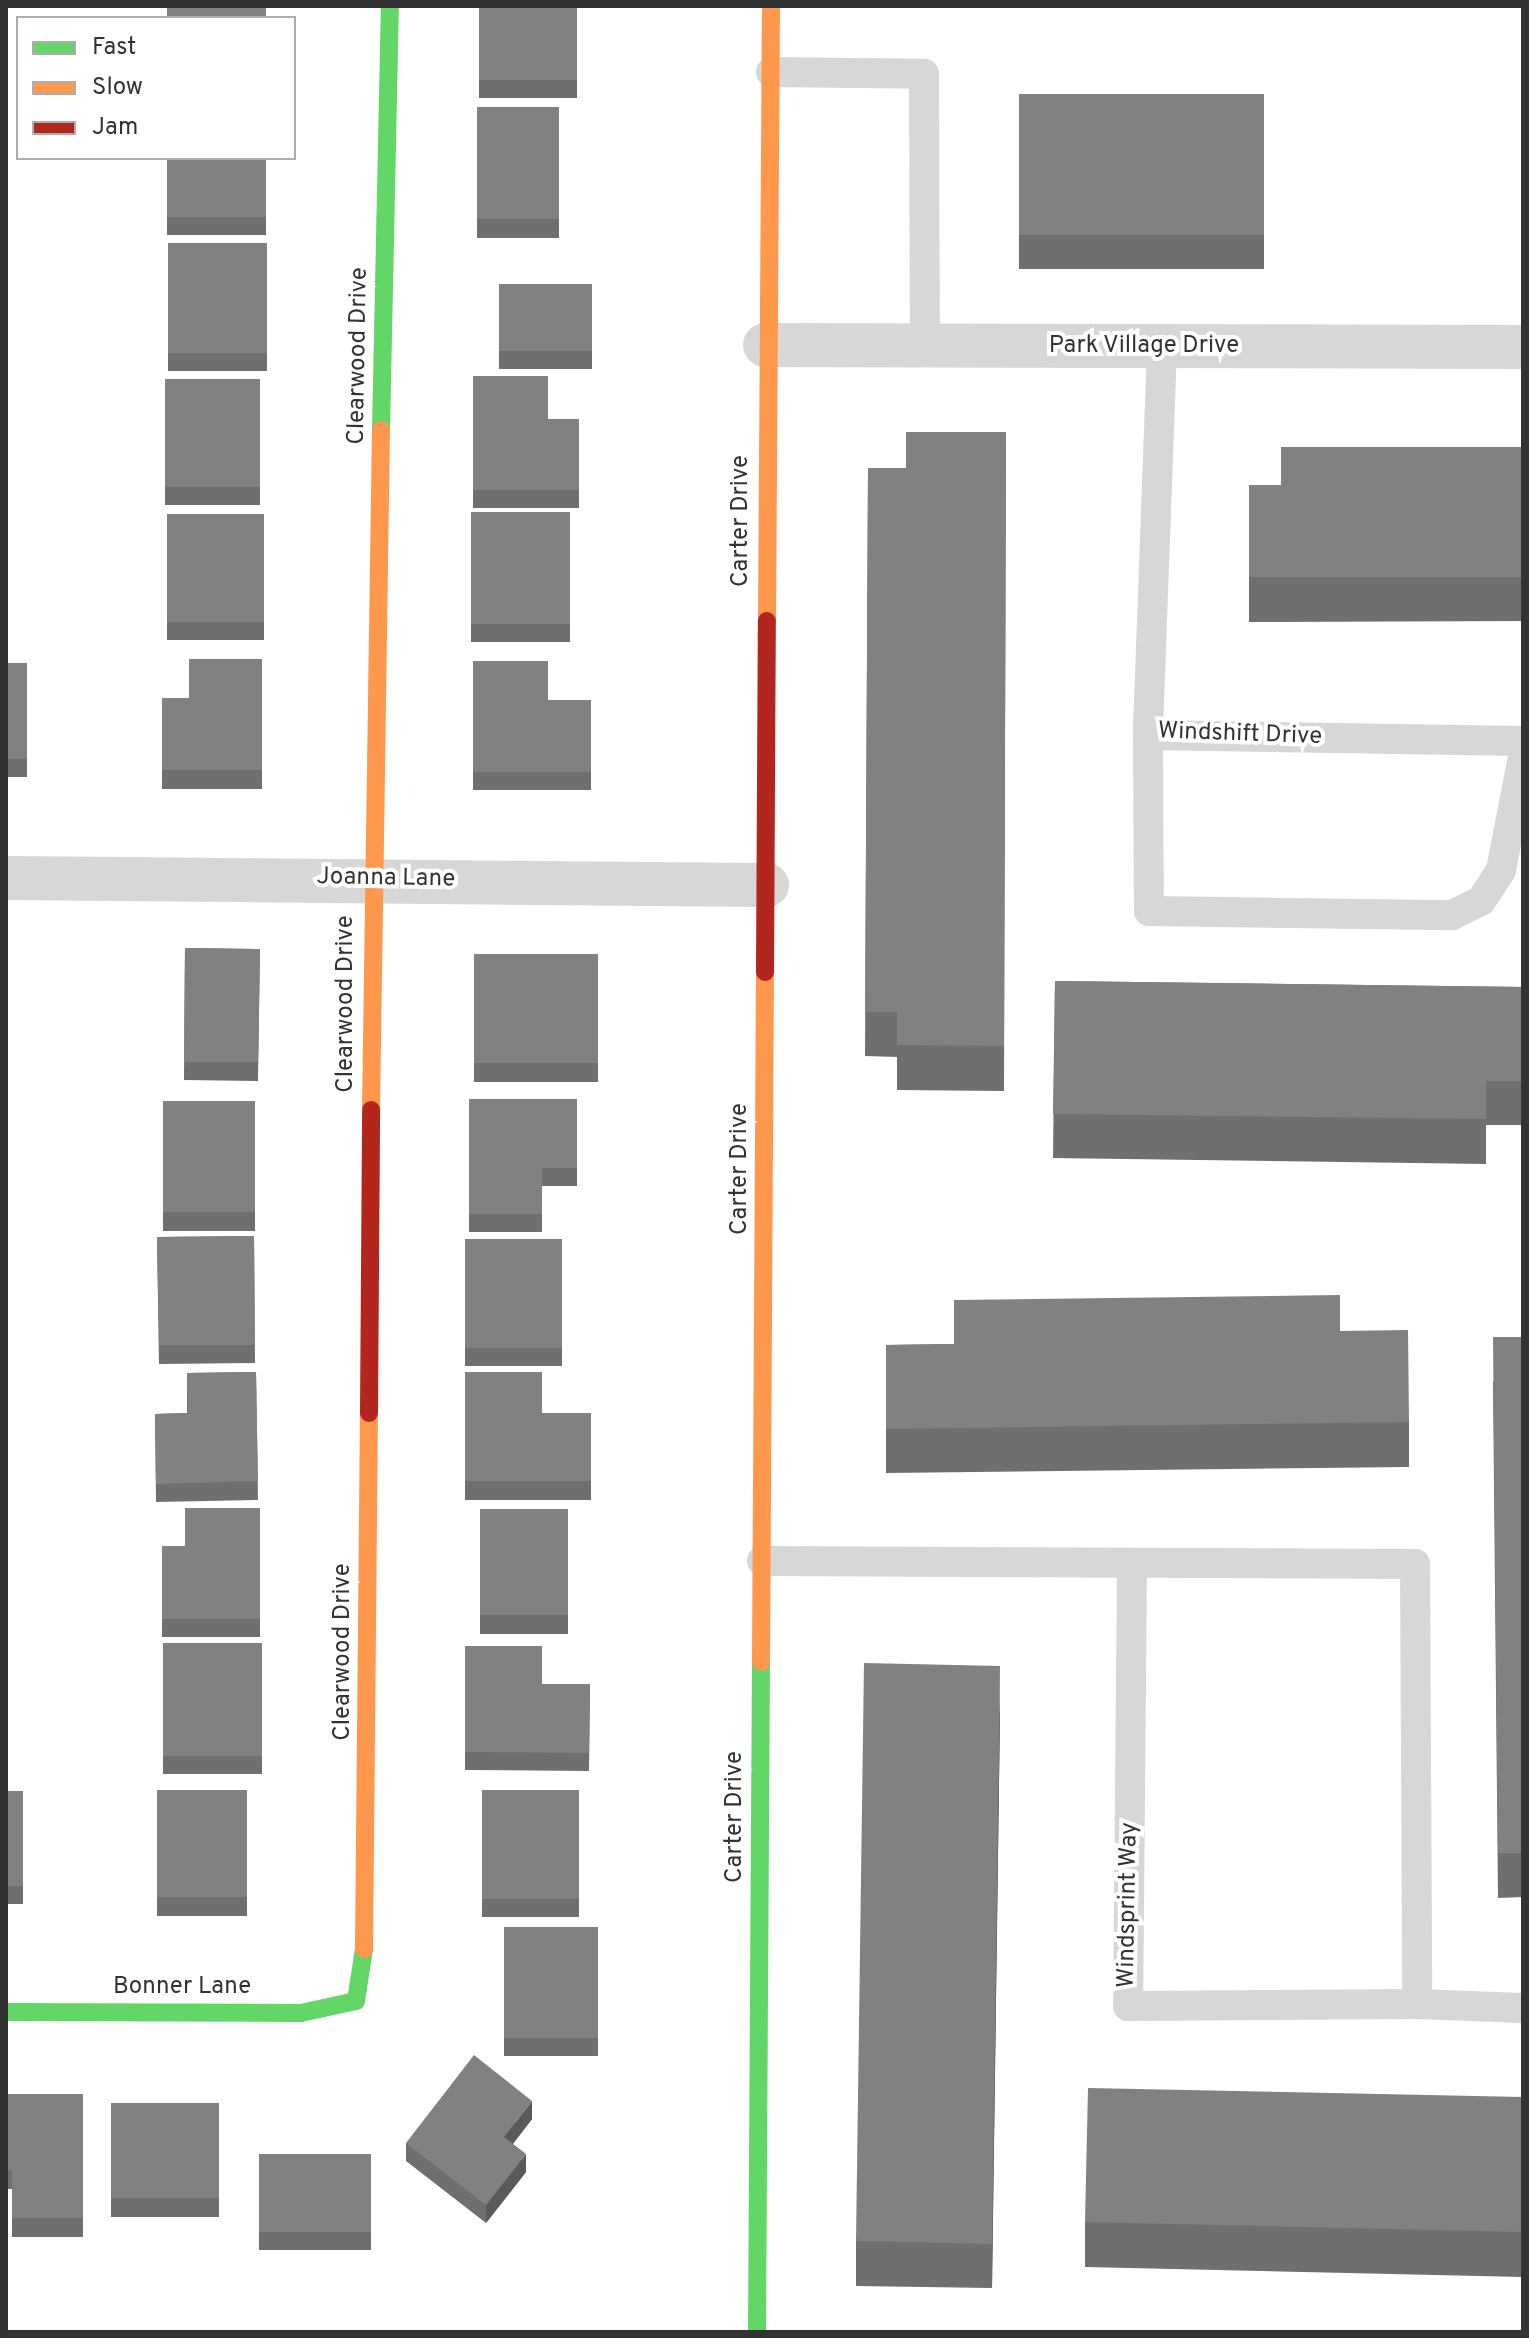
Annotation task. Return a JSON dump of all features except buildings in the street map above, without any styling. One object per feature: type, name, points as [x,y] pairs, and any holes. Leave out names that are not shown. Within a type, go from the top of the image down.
[{"type":"street","name":"Clearwood Drive","points":[[356,2001],[367,1930],[372,878],[390,6]]},
{"type":"street","name":"Carter Drive","points":[[757,2332],[767,885],[765,345],[771,6]]},
{"type":"street","name":"Park Village Drive","points":[[765,345],[1523,347]]},
{"type":"street","name":"Joanna Lane","points":[[6,878],[372,878],[767,885]]},
{"type":"street","name":"Bonner Lane","points":[[6,2012],[301,2013],[356,2001]]},
{"type":"lane","points":[[771,72],[924,74],[925,345]]},
{"type":"lane","name":"Windshift Drive","points":[[1162,348],[1148,735],[1523,741]]},
{"type":"lane","points":[[1148,735],[1149,911],[1452,915],[1481,901],[1501,870],[1523,757]]},
{"type":"lane","points":[[762,1561],[1415,1564],[1417,2004]]},
{"type":"lane","name":"Windsprint Way","points":[[1132,1563],[1128,2006],[1417,2004],[1523,2008]]},
{"type":"traffic: fast","points":[[381,430],[390,6]]},
{"type":"traffic: fast","points":[[757,2332],[761,1662]]},
{"type":"traffic: fast","points":[[6,2012],[301,2013],[356,2001],[364,1949]]},
{"type":"traffic: slow","points":[[767,621],[771,6]]},
{"type":"traffic: slow","points":[[371,1110],[381,430]]},
{"type":"traffic: slow","points":[[761,1662],[765,972]]},
{"type":"traffic: slow","points":[[364,1949],[369,1413]]},
{"type":"traffic: jam","points":[[765,972],[767,621]]},
{"type":"traffic: jam","points":[[369,1413],[371,1110]]}]
